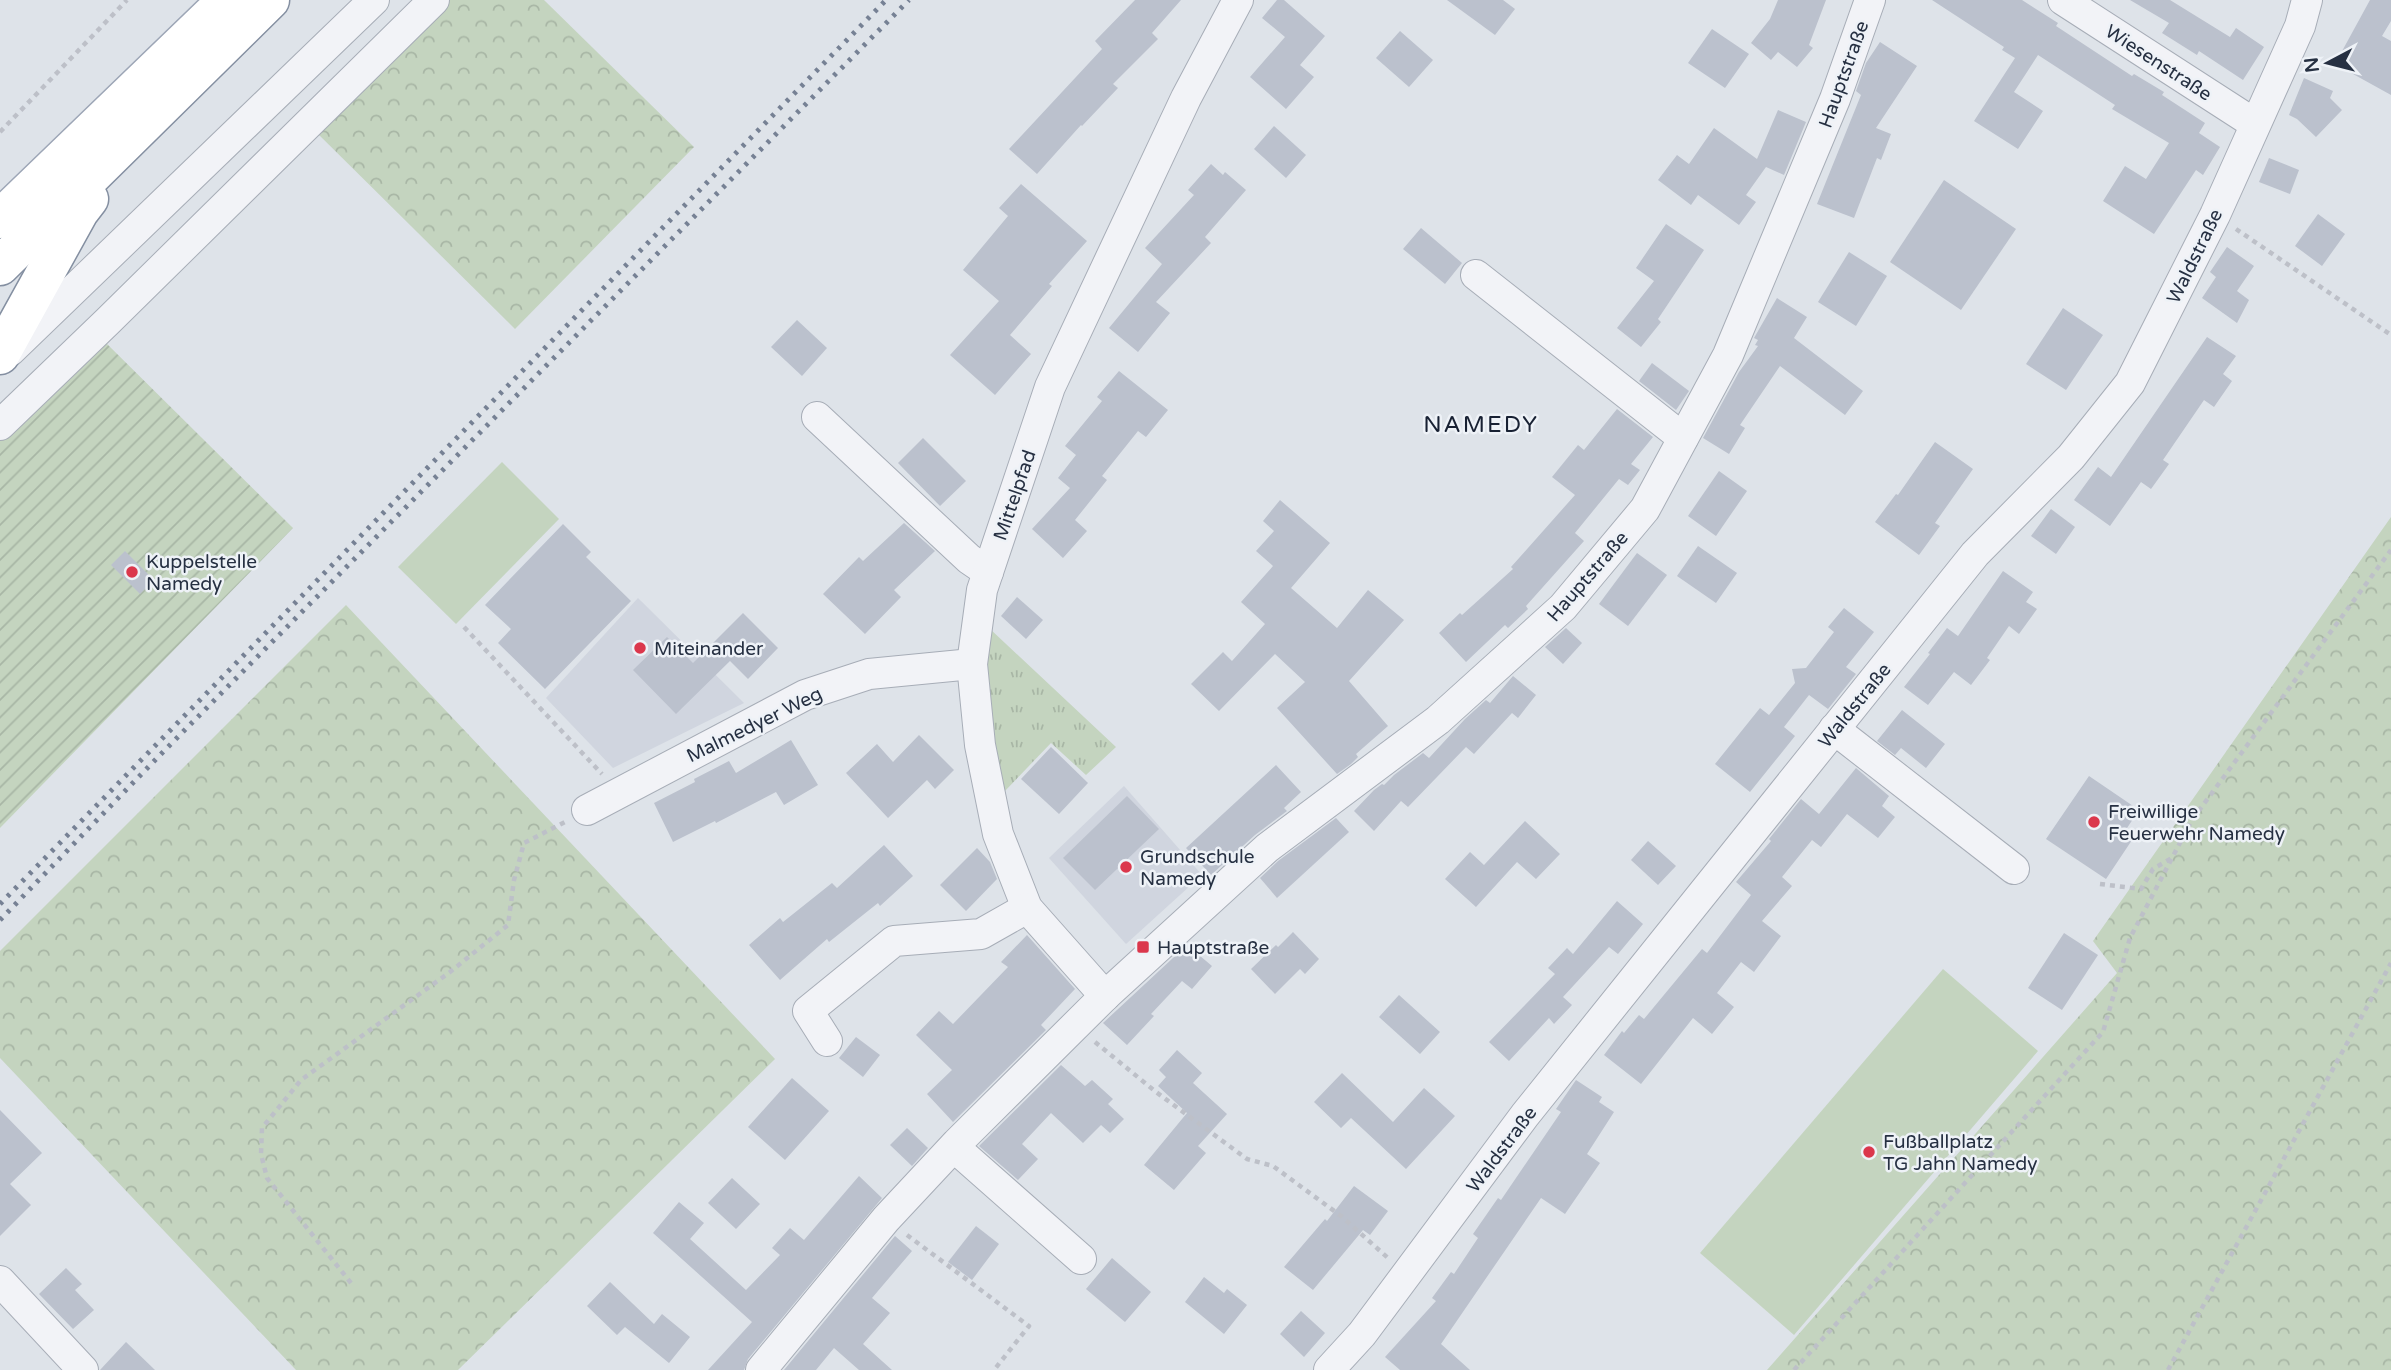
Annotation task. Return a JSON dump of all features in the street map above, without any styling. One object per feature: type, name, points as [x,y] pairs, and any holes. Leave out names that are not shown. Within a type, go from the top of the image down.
[{"type":"main road","points":[[0,219],[227,0]]},
{"type":"main road","points":[[0,266],[270,0]]},
{"type":"main road","points":[[0,355],[79,212],[159,107]]},
{"type":"street","points":[[0,361],[374,0]]},
{"type":"street","points":[[0,425],[434,0]]},
{"type":"street","name":"Mittelpfad","points":[[1104,996],[1027,908],[998,834],[980,744],[972,664],[982,590],[1050,387],[1186,98],[1238,0]]},
{"type":"street","name":"Hauptstraße","points":[[761,1370],[886,1219],[1104,996],[1267,848],[1438,720],[1563,607],[1645,509],[1728,355],[1835,99],[1870,0]]},
{"type":"street","name":"Wiesenstraße","points":[[2063,0],[2255,124]]},
{"type":"street","name":"Waldstraße","points":[[1329,1370],[1362,1334],[1525,1115],[1975,554],[2071,457],[2130,383],[2215,215],[2300,26],[2307,0]]},
{"type":"street","points":[[1476,275],[1683,438]]},
{"type":"street","points":[[817,417],[968,559],[988,572]]},
{"type":"street","name":"Malmedyer Weg","points":[[587,810],[805,695],[869,674],[972,664]]},
{"type":"street","points":[[1834,729],[2014,869]]},
{"type":"street","points":[[827,1041],[808,1011],[894,941],[981,934],[1027,908]]},
{"type":"street","points":[[954,1147],[1081,1259]]},
{"type":"street","points":[[0,1280],[83,1370]]},
{"type":"path","points":[[0,132],[127,0]]},
{"type":"path","points":[[2215,215],[2391,335]]},
{"type":"path","points":[[1794,1370],[2103,1032],[2130,938],[2192,820],[2391,550]]},
{"type":"path","points":[[464,627],[620,792]]},
{"type":"path","points":[[351,1283],[267,1178],[261,1154],[262,1128],[300,1080],[450,972],[508,925],[514,880],[524,843],[587,810]]},
{"type":"path","points":[[2100,884],[2141,889],[2152,869],[2172,858]]},
{"type":"path","points":[[2168,1370],[2391,963]]},
{"type":"path","points":[[1077,1026],[1156,1092],[1247,1159],[1273,1166],[1340,1216],[1407,1275]]},
{"type":"path","points":[[886,1219],[1029,1326],[994,1370]]},
{"type":"shaded area","name":"Miteinander","points":[[638,598],[744,703],[613,768],[546,698]]},
{"type":"shaded area","name":"Grundschule Namedy","points":[[1124,786],[1202,875],[1126,944],[1049,858]]},
{"type":"green space","points":[[440,0],[544,0],[694,147],[515,329],[313,129]]},
{"type":"green space","points":[[102,339],[293,528],[0,828],[0,435]]},
{"type":"green space","points":[[502,462],[559,519],[456,624],[398,567]]},
{"type":"green space","points":[[2391,517],[2391,1370],[1767,1370],[2117,973],[2093,941]]},
{"type":"green space","points":[[346,605],[775,1059],[458,1370],[296,1370],[0,1058],[0,951]]},
{"type":"green space","points":[[989,628],[1116,747],[1086,775],[1051,743],[1004,792],[995,752],[985,671]]},
{"type":"green space","name":"Fußballplatz TG Jahn Namedy","points":[[1943,969],[2038,1051],[1794,1335],[1700,1253]]},
{"type":"building","points":[[1135,0],[1181,0],[1152,33],[1158,39],[1113,84],[1118,88],[1037,174],[1009,149],[1102,49],[1095,41]]},
{"type":"building","points":[[1277,0],[1284,0],[1325,36],[1300,65],[1314,77],[1286,109],[1250,77],[1285,37],[1262,18]]},
{"type":"building","points":[[1447,0],[1503,0],[1515,9],[1495,35]]},
{"type":"building","points":[[1778,0],[1826,0],[1809,45],[1813,48],[1797,67],[1778,52],[1771,60],[1751,43],[1770,19]]},
{"type":"building","points":[[1932,0],[2022,0],[2132,76],[2134,74],[2164,92],[2162,95],[2205,123],[2199,133],[2220,147],[2203,175],[2196,170],[2154,234],[2103,201],[2125,166],[2146,179],[2169,143],[2112,109],[2115,105],[2038,55],[2014,92],[2043,111],[2018,149],[1974,121],[2015,58],[2002,50],[2004,47]]},
{"type":"building","points":[[2130,0],[2170,0],[2230,37],[2236,28],[2264,47],[2243,80],[2199,51],[2197,55],[2162,33],[2169,23]]},
{"type":"building","points":[[2370,0],[2391,0],[2391,21],[2382,36],[2391,41],[2391,95],[2335,64]]},
{"type":"building","points":[[1712,29],[1749,54],[1725,88],[1688,63]]},
{"type":"building","points":[[1400,31],[1433,60],[1409,87],[1376,58]]},
{"type":"building","points":[[1880,42],[1917,66],[1876,128],[1891,134],[1881,160],[1877,158],[1854,218],[1817,204],[1861,95],[1856,91],[1866,63]]},
{"type":"building","points":[[2304,78],[2333,91],[2330,98],[2342,110],[2316,137],[2289,115]]},
{"type":"building","points":[[1778,110],[1806,122],[1784,175],[1766,167],[1746,195],[1756,202],[1739,225],[1698,195],[1691,205],[1658,180],[1677,155],[1689,164],[1714,128],[1757,159]]},
{"type":"building","points":[[1274,126],[1306,155],[1286,178],[1254,149]]},
{"type":"building","points":[[2269,158],[2299,170],[2290,194],[2259,182]]},
{"type":"building","points":[[1211,164],[1246,190],[1205,237],[1211,243],[1156,302],[1170,313],[1138,352],[1109,328],[1162,264],[1145,248],[1194,195],[1188,190]]},
{"type":"building","points":[[1944,180],[2016,229],[1961,310],[1890,262]]},
{"type":"building","points":[[1021,184],[1087,241],[1049,284],[1052,286],[1010,335],[1031,354],[995,395],[950,355],[999,301],[963,270],[1008,216],[999,208]]},
{"type":"building","points":[[2318,214],[2345,234],[2322,266],[2295,246]]},
{"type":"building","points":[[1666,224],[1704,250],[1658,319],[1661,322],[1641,347],[1617,328],[1654,281],[1636,268]]},
{"type":"building","points":[[1421,228],[1462,263],[1445,284],[1403,249]]},
{"type":"building","points":[[2227,247],[2254,266],[2237,291],[2249,300],[2237,323],[2202,298],[2216,277],[2210,272]]},
{"type":"building","points":[[1849,252],[1887,276],[1856,326],[1818,302]]},
{"type":"building","points":[[1777,298],[1807,317],[1794,338],[1863,391],[1845,415],[1780,366],[1740,425],[1745,428],[1729,454],[1703,438],[1739,372],[1758,346],[1755,345],[1758,340],[1754,338]]},
{"type":"building","points":[[2063,308],[2103,335],[2066,390],[2026,364]]},
{"type":"building","points":[[797,320],[827,348],[802,376],[771,347]]},
{"type":"building","points":[[2207,337],[2236,356],[2223,374],[2232,381],[2214,407],[2204,400],[2163,460],[2169,464],[2151,489],[2141,482],[2110,526],[2074,500],[2098,467],[2111,477]]},
{"type":"building","points":[[1652,363],[1689,391],[1676,410],[1639,381]]},
{"type":"building","points":[[1119,371],[1168,410],[1146,437],[1138,431],[1102,476],[1107,480],[1075,520],[1087,531],[1063,558],[1032,529],[1070,488],[1058,478],[1076,455],[1065,446],[1102,401],[1097,397]]},
{"type":"building","points":[[1617,409],[1653,437],[1631,464],[1640,470],[1628,485],[1619,479],[1575,533],[1584,541],[1526,606],[1528,609],[1508,628],[1505,625],[1466,662],[1439,633],[1513,569],[1511,567],[1575,495],[1552,477],[1578,445],[1584,450]]},
{"type":"building","points":[[923,438],[966,481],[940,506],[898,463]]},
{"type":"building","points":[[1935,442],[1973,469],[1935,523],[1940,526],[1919,555],[1875,522],[1896,494],[1898,495]]},
{"type":"building","points":[[1719,471],[1747,491],[1716,536],[1688,516]]},
{"type":"building","points":[[1280,500],[1330,543],[1291,588],[1337,628],[1368,590],[1404,620],[1349,681],[1388,726],[1356,754],[1358,757],[1351,764],[1337,774],[1277,708],[1305,682],[1275,654],[1219,711],[1191,684],[1223,652],[1232,661],[1265,624],[1241,602],[1273,566],[1256,551],[1274,531],[1263,521]]},
{"type":"building","points":[[2051,509],[2075,527],[2056,554],[2031,536]]},
{"type":"building","points":[[904,523],[935,551],[894,590],[901,597],[865,634],[823,594],[859,557],[863,561]]},
{"type":"building","points":[[563,524],[591,552],[586,557],[631,601],[545,689],[498,643],[511,629],[485,605]]},
{"type":"building","points":[[1698,546],[1737,573],[1716,603],[1677,576]]},
{"type":"building","name":"Kuppelstelle Namedy","points":[[125,551],[154,580],[140,594],[111,565]]},
{"type":"building","points":[[1637,553],[1667,575],[1628,626],[1599,604]]},
{"type":"building","points":[[2003,571],[2033,592],[2026,602],[2037,609],[2019,634],[2009,626],[1987,658],[1990,660],[1971,685],[1954,672],[1928,705],[1904,687],[1947,628],[1958,636]]},
{"type":"building","points":[[1017,597],[1043,620],[1026,639],[1001,616]]},
{"type":"building","points":[[1844,608],[1874,632],[1846,667],[1856,674],[1828,709],[1809,695],[1784,727],[1795,736],[1750,792],[1715,764],[1760,708],[1769,715],[1795,683],[1792,669],[1806,668],[1834,632],[1828,627]]},
{"type":"building","points":[[743,613],[778,648],[748,679],[730,661],[676,714],[633,670],[667,637],[693,663]]},
{"type":"building","points":[[1566,628],[1582,643],[1563,664],[1545,647]]},
{"type":"building","points":[[1513,676],[1536,695],[1518,718],[1512,713],[1474,754],[1466,747],[1408,807],[1401,801],[1374,831],[1354,811],[1374,790],[1423,753],[1429,758],[1486,700],[1490,703]]},
{"type":"building","points":[[1902,710],[1945,744],[1926,768],[1901,748],[1895,755],[1877,741]]},
{"type":"building","points":[[919,735],[954,770],[935,789],[927,780],[888,818],[846,773],[877,744],[893,762]]},
{"type":"building","points":[[791,740],[818,785],[784,805],[776,792],[673,842],[654,803],[729,761],[736,773]]},
{"type":"building","points":[[1051,747],[1088,783],[1059,814],[1021,779]]},
{"type":"building","points":[[1276,765],[1301,792],[1284,808],[1287,811],[1255,835],[1211,875],[1186,848]]},
{"type":"building","points":[[1856,768],[1889,796],[1882,806],[1895,817],[1878,838],[1847,814],[1821,847],[1812,840],[1782,877],[1792,886],[1762,921],[1781,936],[1754,972],[1741,962],[1717,993],[1734,1007],[1712,1034],[1693,1018],[1641,1084],[1604,1055],[1622,1031],[1624,1033],[1639,1015],[1644,1019],[1702,949],[1707,953],[1751,895],[1736,882],[1771,841],[1769,839],[1801,799],[1819,814]]},
{"type":"building","name":"Freiwillige Feuerwehr Namedy","points":[[2089,776],[2139,810],[2123,834],[2132,840],[2106,879],[2046,839]]},
{"type":"building","points":[[1127,796],[1159,829],[1095,890],[1063,858]]},
{"type":"building","points":[[1336,818],[1349,832],[1277,898],[1260,878],[1278,861]]},
{"type":"building","points":[[1525,821],[1560,854],[1536,879],[1517,862],[1476,907],[1445,879],[1470,852],[1484,865]]},
{"type":"building","points":[[1648,841],[1676,866],[1658,885],[1631,860]]},
{"type":"building","points":[[884,845],[913,876],[880,906],[878,903],[829,942],[827,939],[780,980],[749,945],[780,918],[783,922],[832,883],[837,888]]},
{"type":"building","points":[[977,848],[990,862],[997,879],[966,911],[940,885]]},
{"type":"building","points":[[1617,901],[1643,924],[1618,954],[1609,947],[1563,997],[1572,1005],[1554,1024],[1549,1018],[1509,1061],[1489,1042],[1555,974],[1548,968],[1567,948],[1573,954]]},
{"type":"building","points":[[1293,932],[1319,959],[1305,974],[1300,969],[1275,994],[1251,969]]},
{"type":"building","points":[[2064,933],[2098,955],[2062,1010],[2028,988]]},
{"type":"building","points":[[1027,935],[1075,989],[1041,1025],[1046,1030],[953,1122],[927,1094],[952,1070],[916,1035],[939,1011],[953,1024],[1008,967],[1001,962]]},
{"type":"building","points":[[1187,945],[1212,966],[1192,989],[1182,981],[1127,1045],[1103,1023]]},
{"type":"building","points":[[1399,995],[1440,1032],[1420,1054],[1379,1017]]},
{"type":"building","points":[[856,1037],[880,1055],[863,1077],[839,1058]]},
{"type":"building","points":[[1177,1050],[1202,1073],[1193,1083],[1227,1114],[1198,1146],[1206,1153],[1174,1190],[1144,1165],[1187,1113],[1158,1086],[1166,1077],[1159,1070]]},
{"type":"building","points":[[1061,1065],[1085,1086],[1092,1080],[1113,1099],[1108,1104],[1124,1119],[1110,1133],[1101,1125],[1083,1143],[1051,1113],[1022,1144],[1038,1159],[1018,1180],[979,1146]]},
{"type":"building","points":[[1342,1073],[1393,1122],[1424,1088],[1455,1116],[1406,1169],[1351,1118],[1341,1128],[1314,1102]]},
{"type":"building","points":[[792,1078],[829,1111],[785,1160],[748,1127]]},
{"type":"building","points":[[1576,1080],[1602,1097],[1599,1102],[1614,1112],[1587,1154],[1600,1163],[1565,1214],[1541,1198],[1441,1344],[1470,1370],[1400,1370],[1385,1357],[1436,1301],[1432,1298],[1451,1272],[1454,1274],[1478,1238],[1473,1234],[1498,1198],[1501,1200],[1561,1112],[1556,1109]]},
{"type":"building","points":[[0,1110],[42,1153],[10,1184],[31,1205],[0,1236]]},
{"type":"building","points":[[907,1128],[928,1148],[912,1166],[890,1145]]},
{"type":"building","points":[[859,1176],[882,1198],[748,1359],[744,1370],[708,1370],[752,1322],[653,1233],[679,1202],[704,1223],[690,1239],[746,1290],[780,1255],[772,1248],[790,1228],[804,1240]]},
{"type":"building","points":[[732,1178],[760,1204],[736,1229],[708,1203]]},
{"type":"building","points":[[1354,1186],[1388,1211],[1370,1235],[1363,1230],[1313,1290],[1284,1267],[1325,1219],[1327,1221]]},
{"type":"building","points":[[976,1226],[999,1244],[972,1280],[948,1262]]},
{"type":"building","points":[[895,1236],[912,1251],[872,1298],[890,1313],[863,1344],[892,1370],[859,1370],[834,1348],[816,1370],[784,1370]]},
{"type":"building","points":[[1112,1258],[1151,1292],[1125,1322],[1086,1289]]},
{"type":"building","points":[[66,1268],[82,1284],[75,1290],[94,1310],[73,1329],[39,1294]]},
{"type":"building","points":[[1204,1277],[1224,1293],[1227,1289],[1247,1305],[1224,1334],[1185,1302]]},
{"type":"building","points":[[610,1282],[654,1324],[662,1314],[690,1337],[669,1363],[625,1327],[617,1335],[587,1306]]},
{"type":"building","points":[[1301,1311],[1325,1333],[1304,1357],[1280,1334]]},
{"type":"building","points":[[126,1342],[155,1370],[100,1370]]},
{"type":"railway","points":[[0,904],[886,0]]},
{"type":"railway","points":[[0,920],[158,757],[909,0]]},
{"type":"place","name":"Kuppelstelle Namedy","points":[[132,572]]},
{"type":"place","name":"Miteinander","points":[[640,648]]},
{"type":"place","name":"Freiwillige Feuerwehr Namedy","points":[[2094,822]]},
{"type":"place","name":"Grundschule Namedy","points":[[1126,867]]},
{"type":"place","name":"Hauptstraße","points":[[1143,947]]},
{"type":"place","name":"Fußballplatz TG Jahn Namedy","points":[[1869,1152]]},
{"type":"district","name":"NAMEDY","points":[[1481,424]]}]
